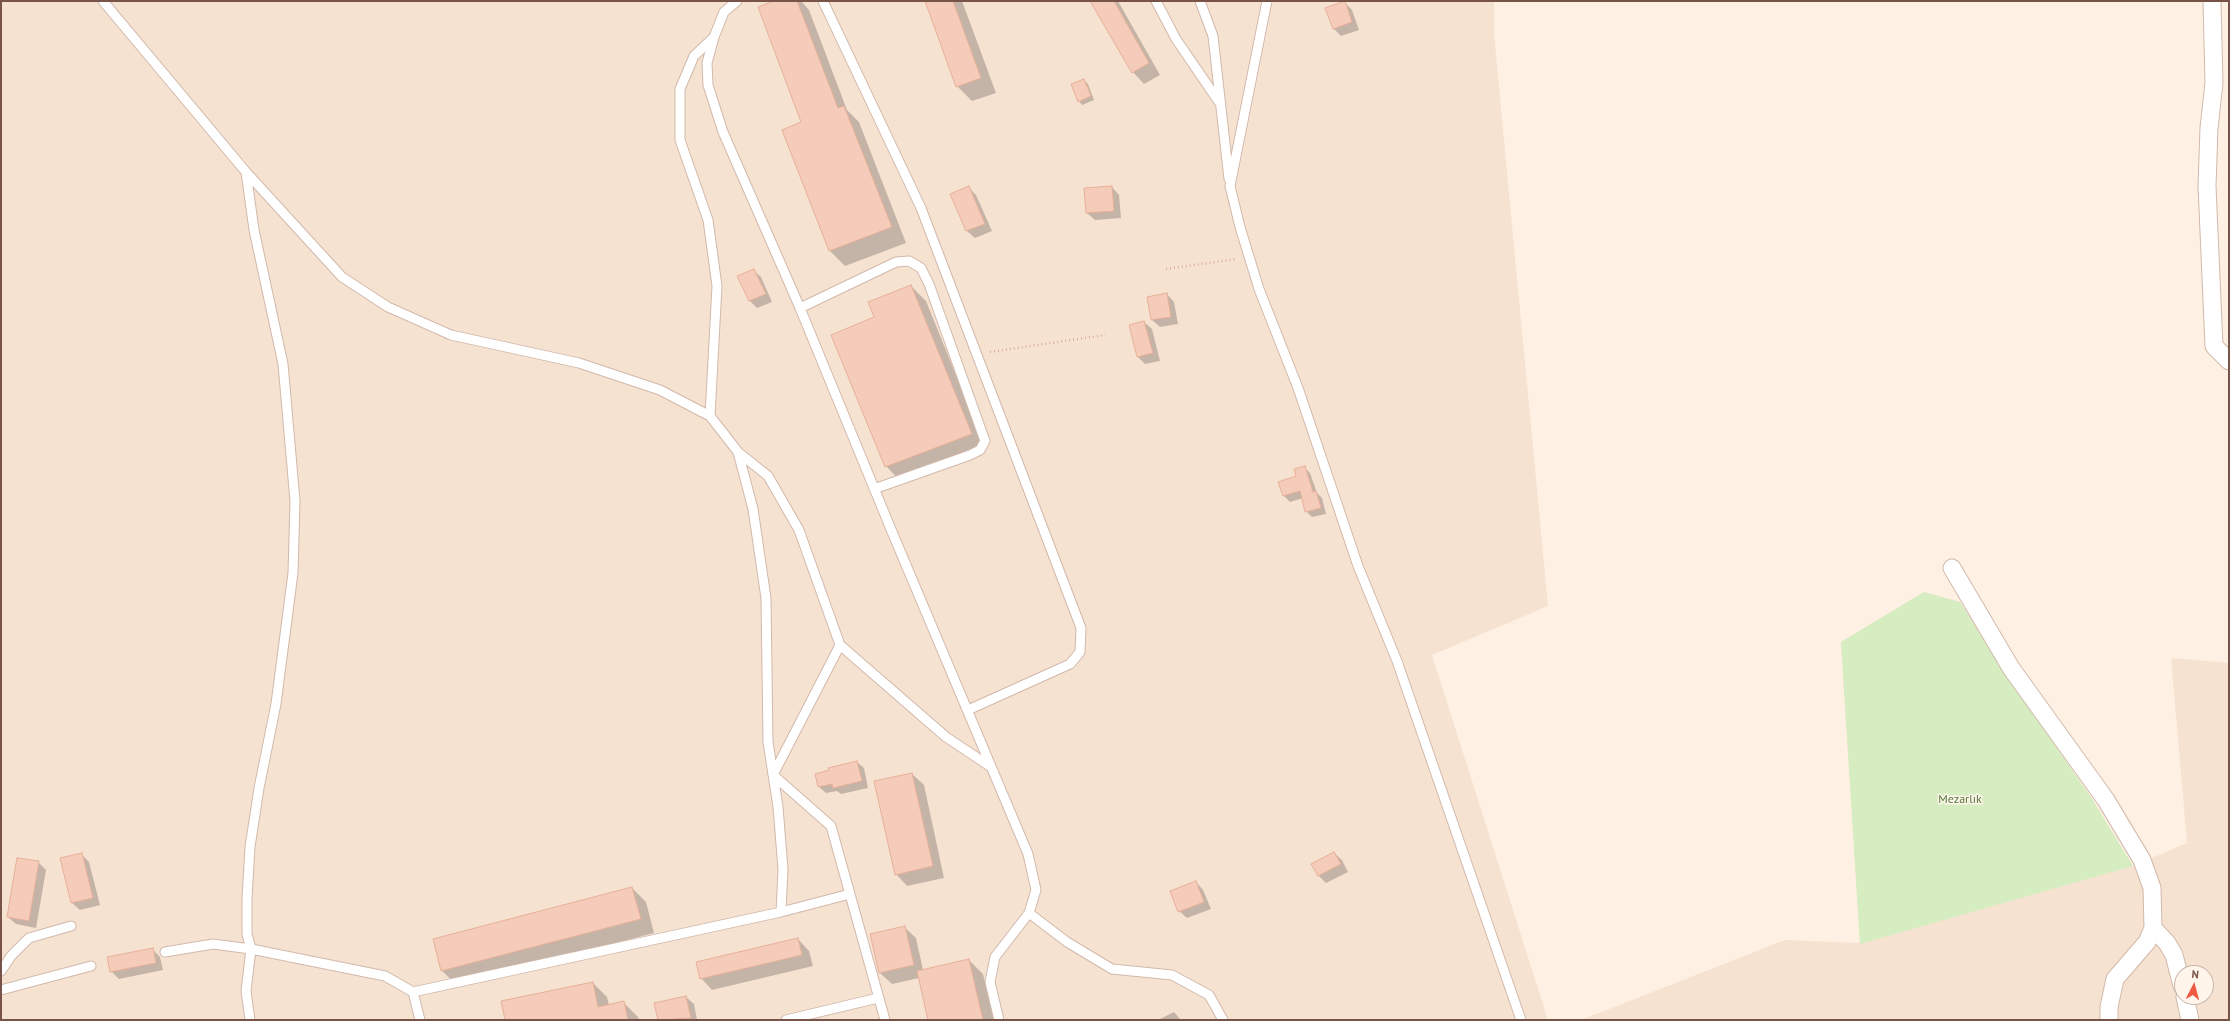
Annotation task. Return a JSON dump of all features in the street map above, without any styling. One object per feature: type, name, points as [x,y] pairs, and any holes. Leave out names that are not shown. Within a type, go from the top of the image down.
[{"type":"street","points":[[2212,1],[2214,83],[2209,128],[2207,186],[2214,346],[2229,361]]},
{"type":"street","points":[[1952,568],[2011,668],[2106,800],[2142,860],[2152,888],[2153,928],[2147,942],[2115,979],[2109,1007],[2109,1020]]},
{"type":"street","points":[[2153,928],[2167,943],[2174,955],[2177,965]]},
{"type":"street","points":[[2187,1005],[2190,1020]]},
{"type":"lane","points":[[103,1],[246,172],[342,277],[388,307],[451,335],[579,363],[660,390],[710,416],[738,452],[768,476],[799,530],[840,645],[946,736],[992,768]]},
{"type":"lane","points":[[737,1],[724,12],[714,37],[707,62],[708,85],[723,132],[800,308],[874,489],[1028,854],[1036,890],[1029,913],[995,956],[990,982],[999,1020]]},
{"type":"lane","points":[[823,1],[921,208],[978,354],[1081,628],[1080,652],[1070,664],[968,710]]},
{"type":"lane","points":[[1156,1],[1176,39],[1220,103]]},
{"type":"lane","points":[[1200,1],[1213,36],[1230,186],[1259,290],[1298,388],[1358,566],[1397,660],[1522,1020]]},
{"type":"lane","points":[[1230,186],[1268,1]]},
{"type":"lane","points":[[710,416],[717,286],[708,220],[680,140],[680,89],[694,56],[714,37]]},
{"type":"lane","points":[[246,172],[254,230],[283,364],[295,501],[293,573],[276,704],[258,788],[250,847],[247,898],[247,934],[251,950],[246,991],[250,1020]]},
{"type":"lane","points":[[800,308],[896,262],[909,261],[921,268],[929,284],[985,441],[980,450],[970,455],[874,489]]},
{"type":"lane","points":[[738,452],[753,508],[766,598],[768,742],[778,808],[783,869],[781,912]]},
{"type":"lane","points":[[773,775],[840,645]]},
{"type":"lane","points":[[773,775],[831,826],[885,1020]]},
{"type":"lane","points":[[165,952],[214,944],[385,976],[413,992],[781,912],[850,894]]},
{"type":"lane","points":[[1029,913],[1067,942],[1112,969],[1172,975],[1209,995],[1223,1020]]},
{"type":"lane","points":[[1,971],[11,956],[29,938],[71,926]]},
{"type":"lane","points":[[1,990],[91,966]]},
{"type":"lane","points":[[413,992],[420,1020]]},
{"type":"lane","points":[[786,1020],[878,998]]},
{"type":"path","points":[[1166,269],[1249,257]]},
{"type":"path","points":[[978,354],[1105,335]]},
{"type":"shaded area","points":[[1,1],[1494,1],[1494,34],[1548,606],[1432,655],[1548,1020],[1,1020]]},
{"type":"shaded area","points":[[1924,592],[1960,602],[2133,866],[2187,843],[2171,658],[2229,663],[2229,1020],[1581,1020],[1785,940],[1860,943],[1841,642]]},
{"type":"green space","name":"Mezarlık","points":[[1924,592],[1960,602],[2005,674],[2091,797],[2133,866],[1860,944],[1841,642]]},
{"type":"building","points":[[773,1],[797,1],[838,108],[844,106],[892,227],[829,251],[782,130],[801,122],[758,7]]},
{"type":"building","points":[[925,1],[953,1],[981,78],[956,87]]},
{"type":"building","points":[[1090,1],[1114,1],[1149,63],[1132,73]]},
{"type":"building","points":[[1345,1],[1352,22],[1333,29],[1325,8]]},
{"type":"building","points":[[1084,79],[1091,96],[1078,102],[1071,84]]},
{"type":"building","points":[[969,186],[985,224],[966,231],[950,194]]},
{"type":"building","points":[[1112,186],[1114,211],[1086,213],[1084,188]]},
{"type":"building","points":[[754,269],[766,294],[749,301],[737,276]]},
{"type":"building","points":[[911,285],[972,434],[885,467],[831,335],[874,317],[868,302]]},
{"type":"building","points":[[1167,293],[1171,317],[1151,320],[1147,297]]},
{"type":"building","points":[[1144,321],[1153,353],[1137,357],[1129,325]]},
{"type":"building","points":[[1305,466],[1313,492],[1316,491],[1321,508],[1305,512],[1300,491],[1283,496],[1278,482],[1296,476],[1294,469]]},
{"type":"building","points":[[857,761],[862,781],[833,788],[832,784],[818,787],[815,774],[829,770],[828,768]]},
{"type":"building","points":[[912,773],[933,866],[895,875],[874,781]]},
{"type":"building","points":[[1334,852],[1341,864],[1318,876],[1311,864]]},
{"type":"building","points":[[82,853],[93,898],[71,903],[60,858]]},
{"type":"building","points":[[17,858],[39,861],[29,921],[7,917]]},
{"type":"building","points":[[1196,881],[1204,902],[1178,912],[1170,891]]},
{"type":"building","points":[[632,887],[641,919],[441,971],[433,939]]},
{"type":"building","points":[[905,926],[914,965],[879,973],[870,934]]},
{"type":"building","points":[[798,938],[802,955],[700,979],[696,962]]},
{"type":"building","points":[[153,948],[156,963],[110,972],[107,957]]},
{"type":"building","points":[[969,959],[983,1020],[928,1020],[917,971]]},
{"type":"building","points":[[593,982],[598,1007],[624,1001],[628,1020],[505,1020],[501,1001]]},
{"type":"building","points":[[686,996],[691,1018],[658,1020],[654,1003]]}]
